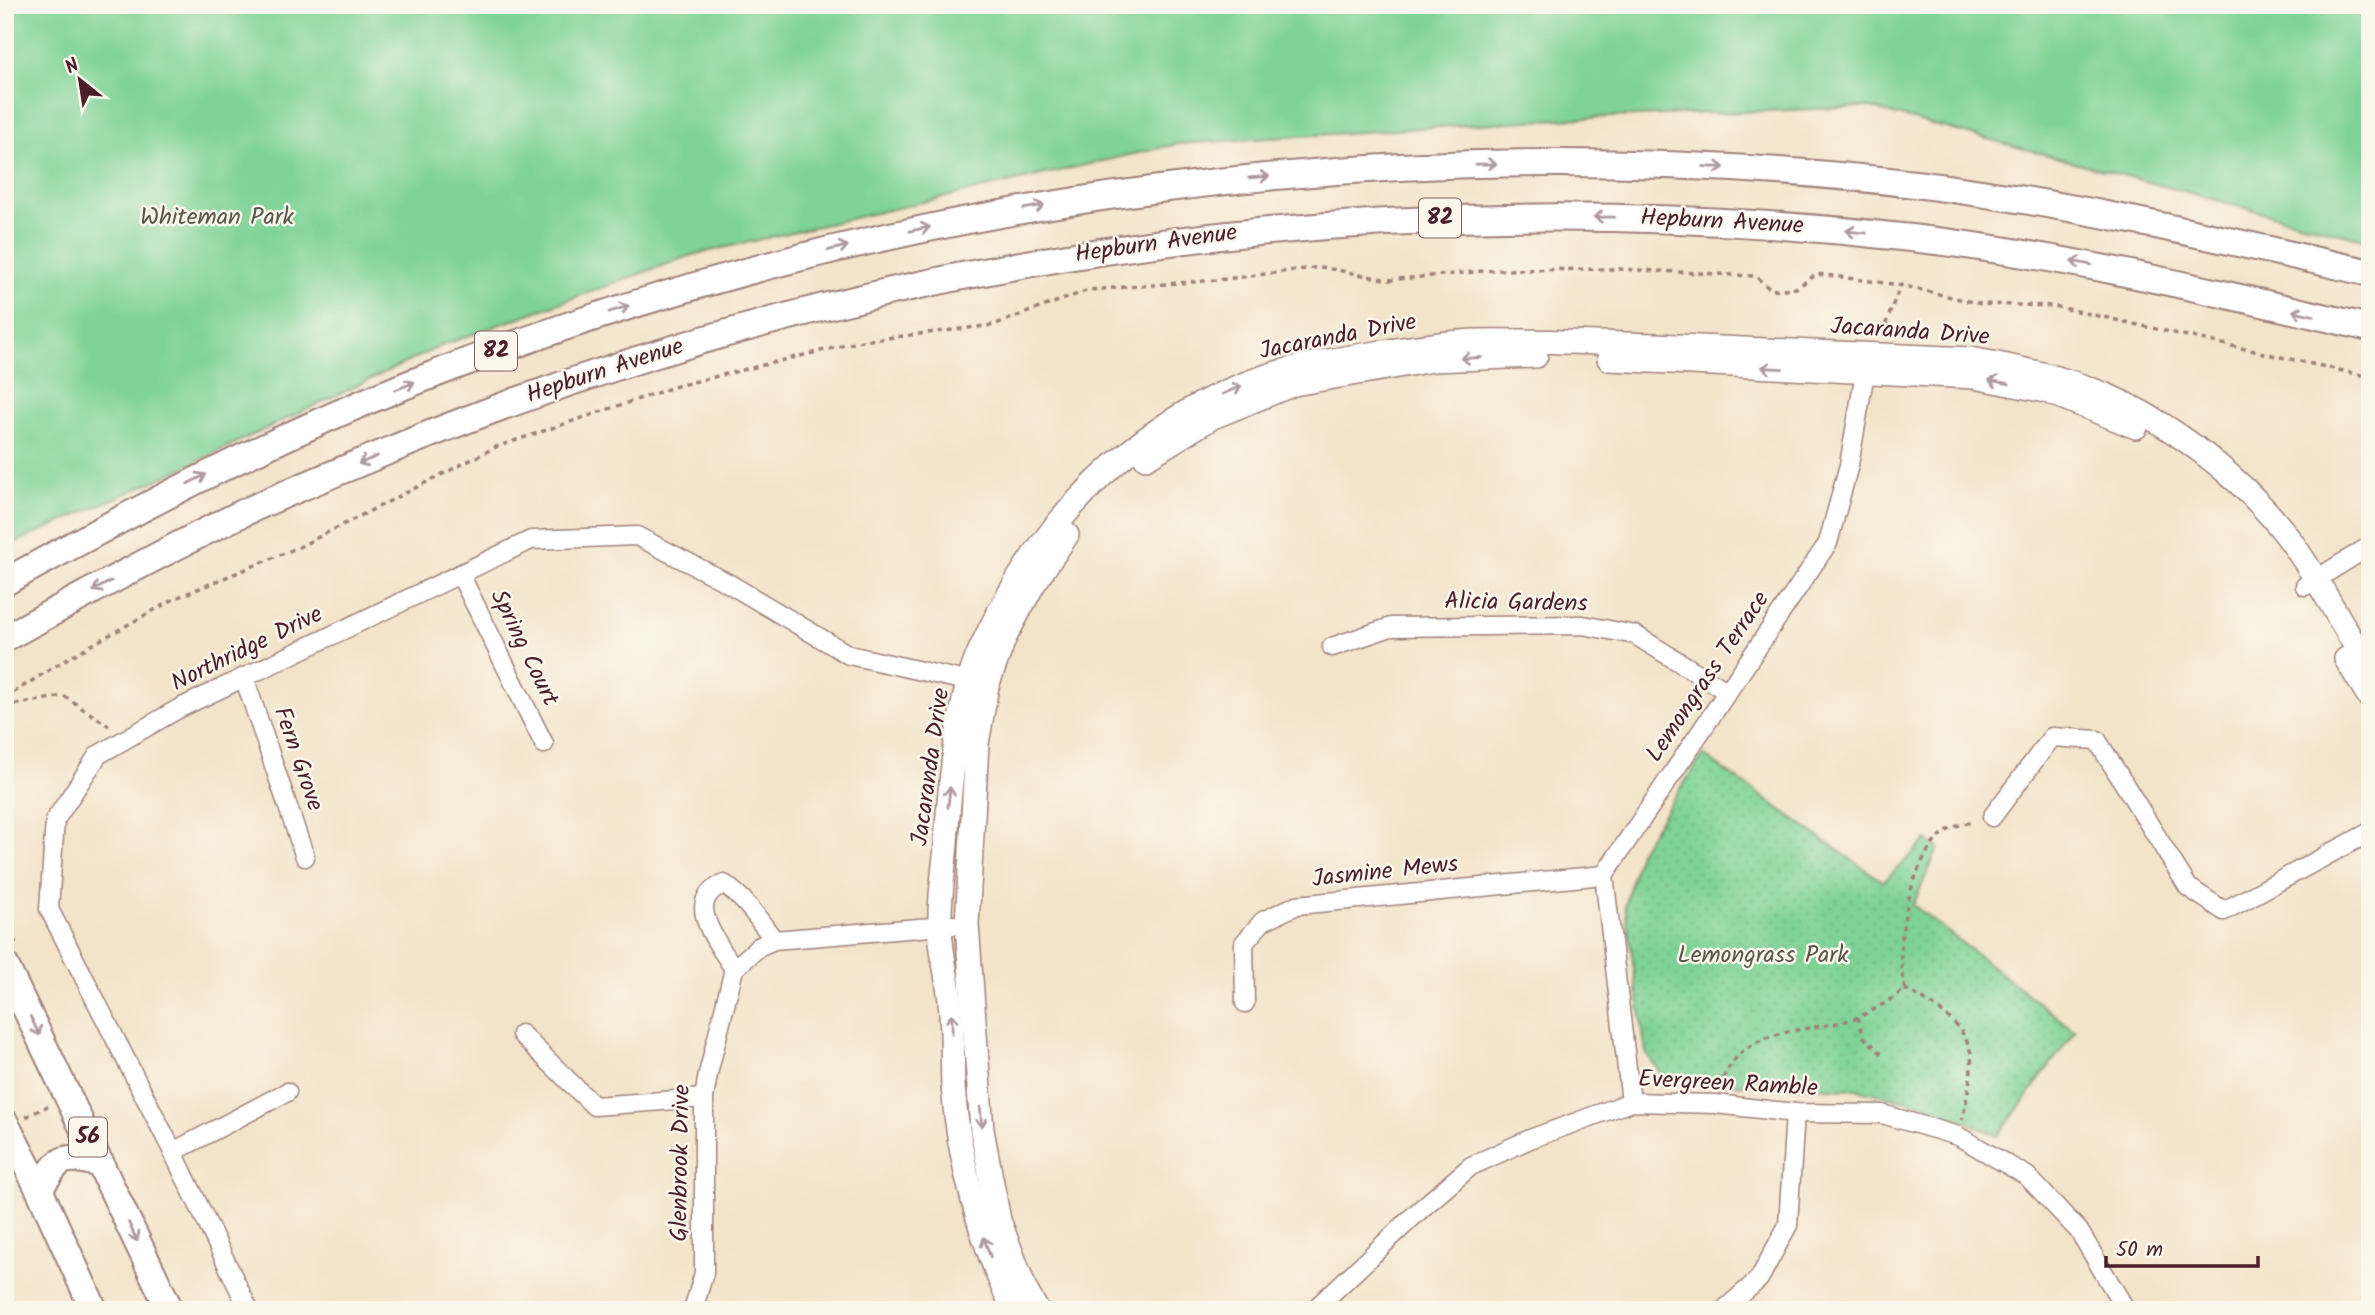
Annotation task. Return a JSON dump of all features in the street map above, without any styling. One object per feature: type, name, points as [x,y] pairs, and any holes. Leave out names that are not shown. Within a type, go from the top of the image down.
[{"type":"main road","name":"82","points":[[5,582],[136,510],[317,423],[469,361],[595,316],[700,284],[873,239],[980,217],[1157,188],[1348,170],[1444,165],[1609,163],[1732,168],[1910,184],[2018,198],[2114,215],[2370,273]]},
{"type":"main road","name":"Hepburn Avenue","points":[[5,638],[162,553],[249,510],[430,433],[611,367],[767,321],[884,291],[1017,264],[1163,241],[1351,223],[1446,218],[1634,217],[1742,222],[1876,234],[2010,251],[2103,267],[2370,328]]},
{"type":"main road","name":"56","points":[[5,965],[170,1310]]},
{"type":"main road","points":[[5,1123],[39,1189],[94,1310]]},
{"type":"main road","points":[[39,1189],[54,1166],[73,1157],[101,1164]]},
{"type":"street","name":"Jacaranda Drive","points":[[1014,1310],[977,1217],[953,1089],[951,1009],[939,926],[948,802],[955,750],[978,683],[1033,585],[1070,531],[1116,481],[1156,450],[1213,417],[1294,384],[1433,360],[1540,356],[1867,363],[1926,373],[1973,377],[2046,391],[2130,424],[2194,464],[2249,512],[2311,583],[2370,671]]},
{"type":"street","name":"Lemongrass Terrace","points":[[1604,875],[1828,543],[1849,465],[1867,363]]},
{"type":"street","name":"Northridge Drive","points":[[249,1310],[173,1152],[49,909],[55,820],[98,755],[178,709],[531,540],[637,536],[727,583],[849,655],[978,683]]},
{"type":"street","points":[[2311,583],[2370,546]]},
{"type":"street","name":"Spring Court","points":[[460,574],[544,744]]},
{"type":"street","name":"Jacaranda Drive","points":[[2311,583],[2370,698]]},
{"type":"street","name":"Alicia Gardens","points":[[1332,648],[1391,627],[1583,625],[1635,635],[1728,692]]},
{"type":"street","name":"Fern Grove","points":[[244,677],[305,857]]},
{"type":"street","name":"Jacaranda Drive","points":[[978,683],[967,924],[982,1130],[999,1220],[1026,1291],[1037,1310]]},
{"type":"street","points":[[1992,817],[2052,737],[2097,740],[2188,887],[2224,911],[2370,832]]},
{"type":"street","points":[[1604,875],[1631,1102]]},
{"type":"street","name":"Jasmine Mews","points":[[1245,1003],[1244,943],[1263,921],[1297,905],[1604,875]]},
{"type":"street","points":[[774,940],[744,900],[733,890],[724,884],[712,889],[703,904],[704,917],[734,970],[761,946],[774,940],[967,924]]},
{"type":"street","name":"Glenbrook Drive","points":[[693,1310],[704,1273],[704,1098],[734,970]]},
{"type":"street","points":[[521,1034],[594,1106],[704,1098]]},
{"type":"street","points":[[173,1152],[287,1092]]},
{"type":"street","name":"Evergreen Ramble","points":[[1314,1310],[1421,1209],[1471,1166],[1530,1139],[1631,1102],[1716,1104],[1795,1113],[1882,1114],[1958,1136],[2027,1176],[2079,1231],[2126,1310]]},
{"type":"street","points":[[1724,1310],[1759,1279],[1788,1225],[1795,1113]]},
{"type":"path","points":[[5,698],[68,658],[176,598],[299,547],[496,447],[677,386],[862,341],[993,325],[1089,290],[1217,280],[1321,267],[1389,280],[1495,270],[1618,269],[1755,276],[1771,290],[1796,288],[1816,274],[1900,285],[1981,304],[2054,306],[2370,377]]},
{"type":"path","points":[[1867,363],[1878,348],[1900,285]]},
{"type":"path","points":[[5,706],[64,696],[107,723],[118,744]]},
{"type":"path","points":[[1905,989],[1900,952],[1906,912],[1922,860],[1941,834],[1956,825],[1992,817]]},
{"type":"path","points":[[1716,1104],[1724,1074],[1731,1061],[1749,1048],[1771,1035],[1858,1017],[1905,989]]},
{"type":"path","points":[[1905,989],[1934,1004],[1964,1038],[1971,1054],[1967,1102],[1958,1136]]},
{"type":"path","points":[[1858,1017],[1863,1036],[1882,1054]]},
{"type":"green space","name":"Whiteman Park","points":[[5,5],[2370,5],[2370,241],[1867,107],[1558,119],[1177,144],[692,255],[443,345],[170,474],[5,547]]},
{"type":"green space","name":"Lemongrass Park","points":[[1703,755],[1883,882],[1927,840],[1938,848],[1913,905],[2075,1031],[1998,1136],[1933,1107],[1856,1089],[1675,1082],[1661,1073],[1646,1053],[1625,906],[1639,852]]}]
